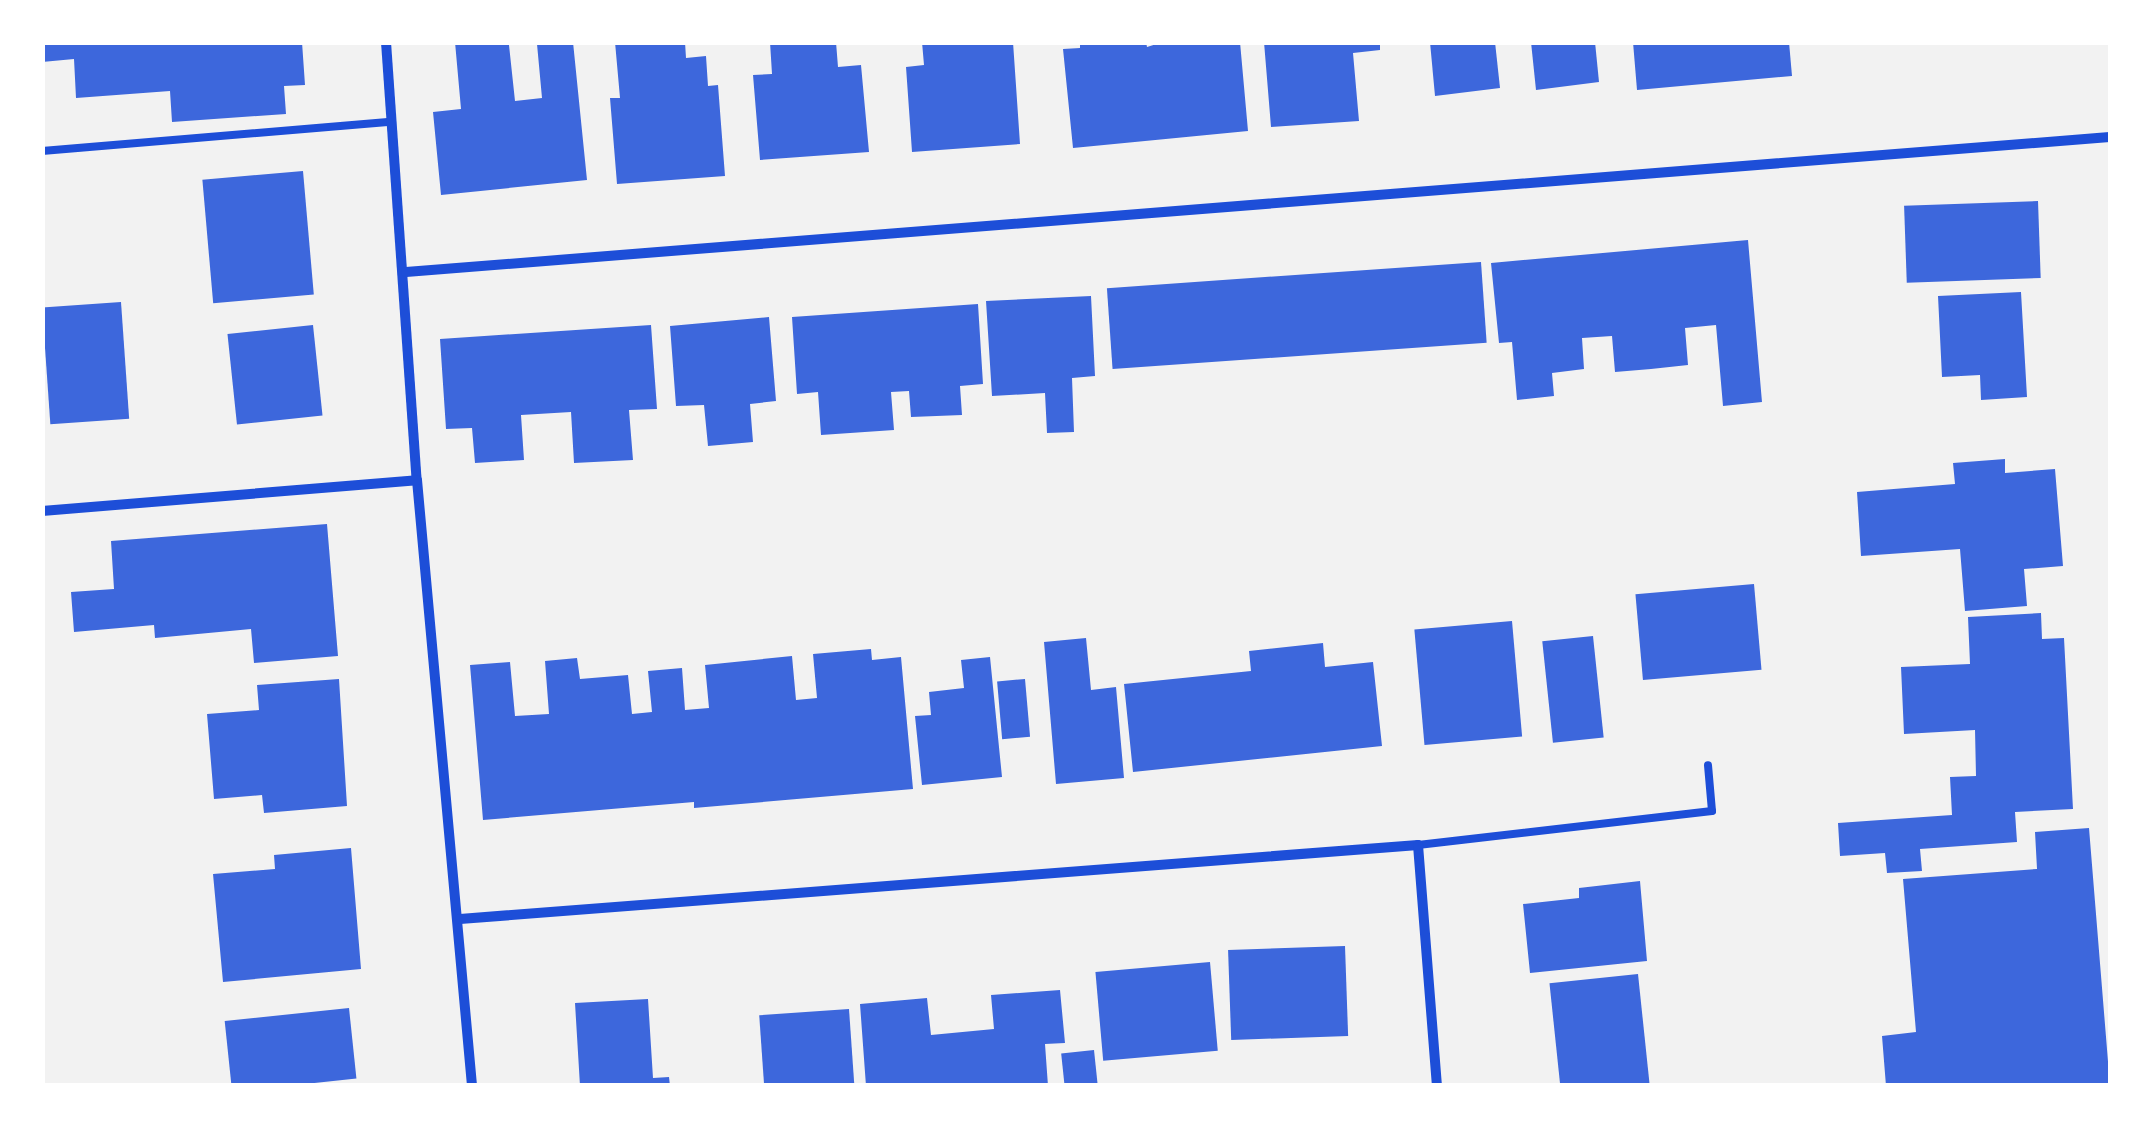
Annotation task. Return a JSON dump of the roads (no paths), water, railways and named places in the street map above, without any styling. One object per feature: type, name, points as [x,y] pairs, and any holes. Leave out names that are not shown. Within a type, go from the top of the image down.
[{"type":"street","points":[[386,42],[406,272],[417,480],[460,919],[472,1086]]},
{"type":"street","points":[[406,272],[2110,137]]},
{"type":"street","points":[[42,511],[417,480]]},
{"type":"street","points":[[460,919],[1418,845],[1437,1086]]},
{"type":"lane","points":[[42,151],[391,122]]},
{"type":"lane","points":[[1418,845],[1712,811],[1708,765]]}]
